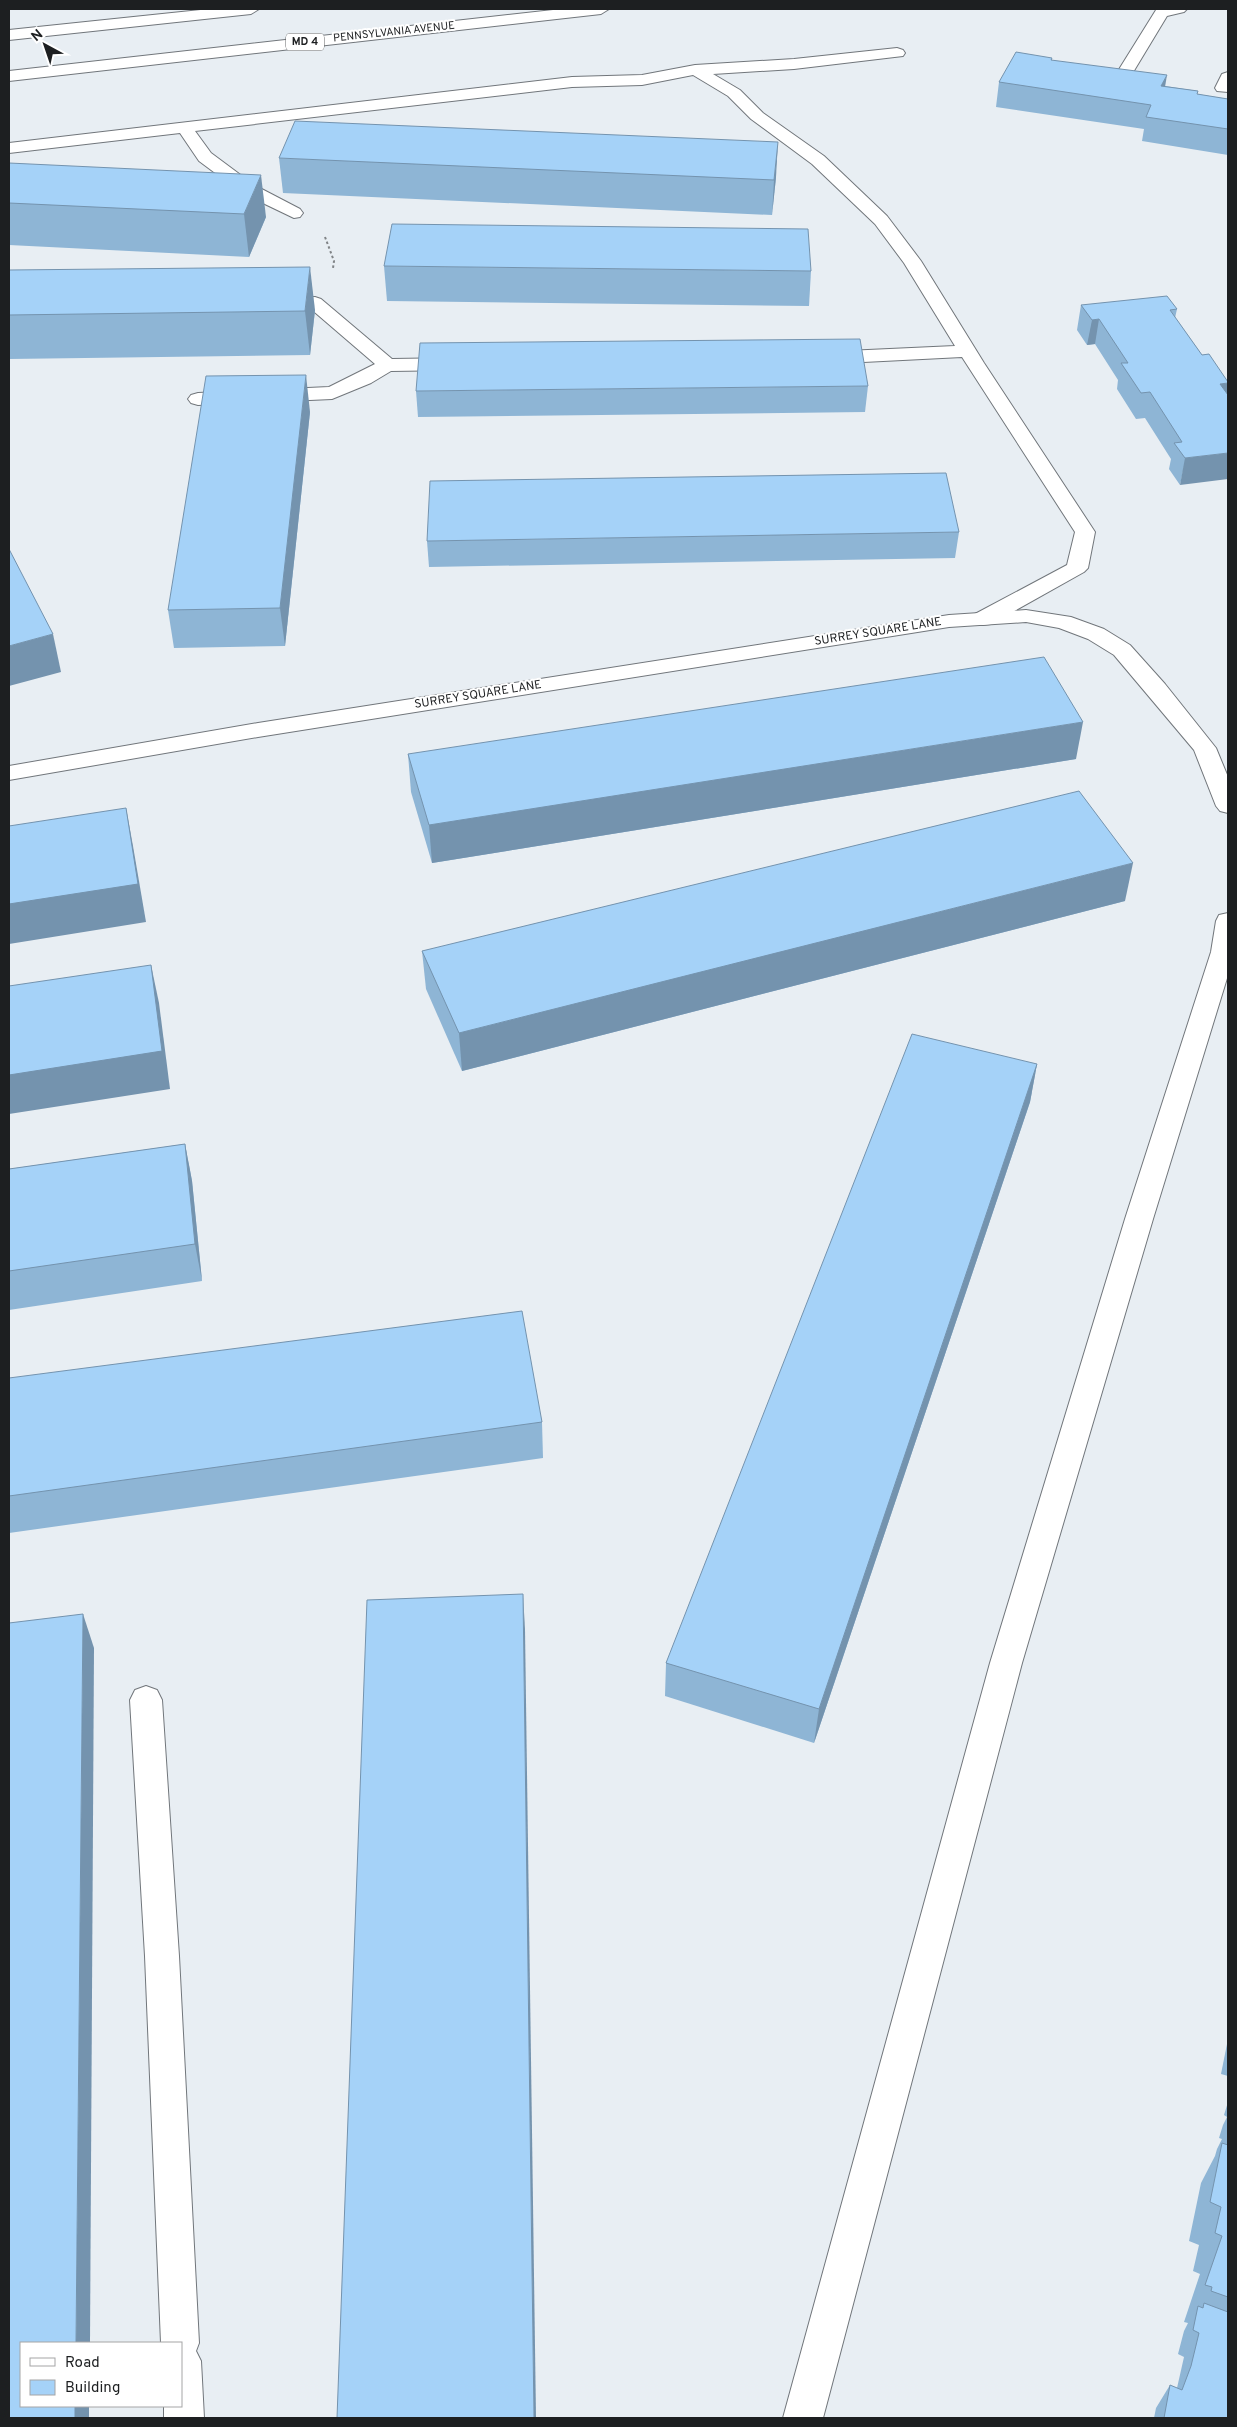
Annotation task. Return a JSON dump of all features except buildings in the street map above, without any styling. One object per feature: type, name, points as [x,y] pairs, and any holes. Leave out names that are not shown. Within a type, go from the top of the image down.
[{"type":"main road","points":[[9,35],[251,9]]},
{"type":"main road","name":"PENNSYLVANIA AVENUE","points":[[9,76],[601,9]]},
{"type":"main road","points":[[1126,71],[1161,13],[1179,9]]},
{"type":"main road","points":[[9,148],[572,82],[642,80],[695,70],[794,64],[897,53]]},
{"type":"main road","points":[[695,70],[734,93],[757,116],[818,160],[881,220],[912,261],[1085,532],[1077,568],[982,619]]},
{"type":"main road","points":[[184,127],[205,157],[248,189],[294,213]]},
{"type":"main road","points":[[256,304],[315,303],[387,365]]},
{"type":"main road","points":[[807,359],[968,351]]},
{"type":"main road","points":[[198,399],[332,393],[364,379],[387,365],[475,364]]},
{"type":"main road","name":"SURREY SQUARE LANE","points":[[9,773],[258,730],[949,621],[1026,616],[1063,622],[1096,634],[1122,650],[1205,748],[1228,806]]},
{"type":"main road","points":[[803,2418],[1006,1663],[1139,1219],[1223,952],[1228,921]]},
{"type":"main road","points":[[146,1700],[162,1956],[180,2342]]},
{"type":"main road","points":[[182,2380],[184,2418]]}]
